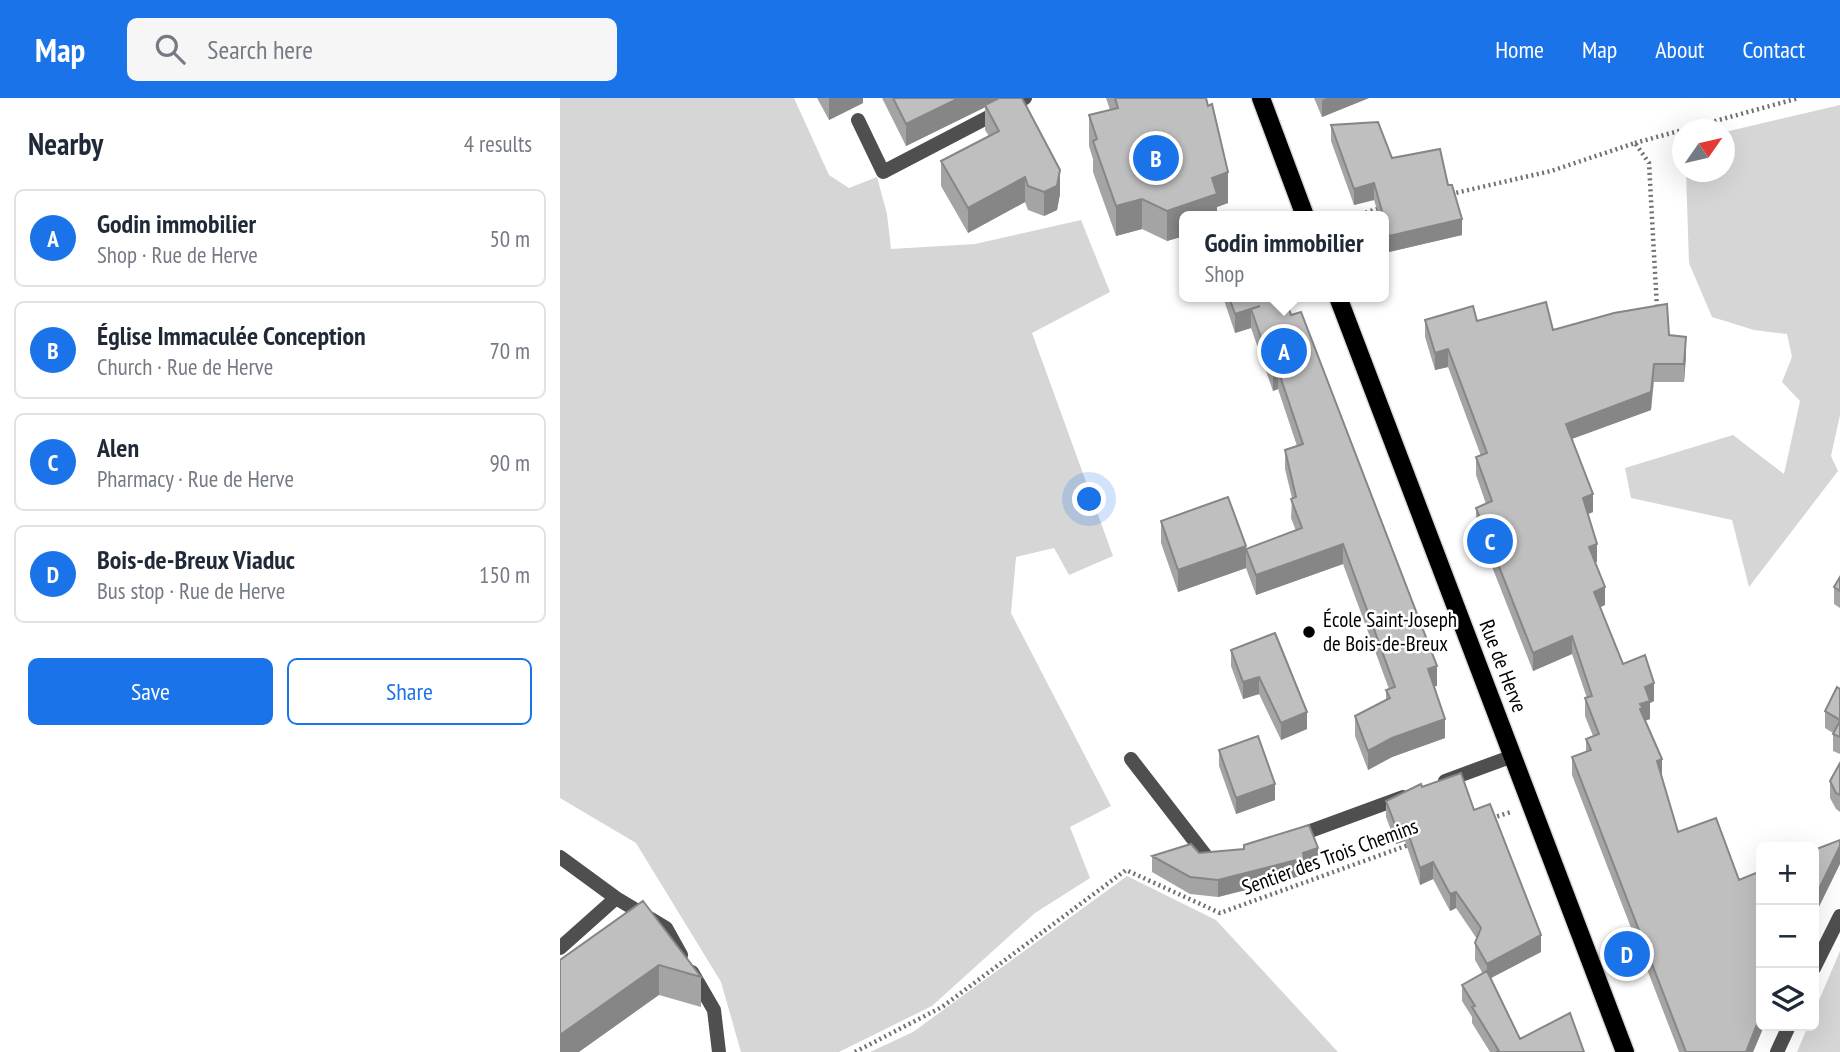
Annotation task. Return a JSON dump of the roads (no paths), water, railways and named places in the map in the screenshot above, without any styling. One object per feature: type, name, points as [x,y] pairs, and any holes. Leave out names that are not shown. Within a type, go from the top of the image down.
[{"type":"main road","points":[[1261,98],[1303,211]]},
{"type":"main road","name":"Rue de Herve","points":[[1340,302],[1625,1052]]},
{"type":"street","points":[[858,120],[883,172],[1025,98]]},
{"type":"street","points":[[1282,840],[1513,756]]},
{"type":"street","points":[[1131,759],[1210,861],[1234,854]]},
{"type":"street","points":[[560,857],[616,898],[666,928],[714,1010],[719,1052]]},
{"type":"street","points":[[560,947],[616,898]]},
{"type":"street","points":[[1819,958],[1840,916]]},
{"type":"street","points":[[1777,1052],[1787,1031]]},
{"type":"place","name":"Église Immaculée Conception","points":[[1156,158]]},
{"type":"place","name":"Godin immobilier","points":[[1284,351]]},
{"type":"place","name":"Alen","points":[[1490,541]]},
{"type":"place","name":"École Saint-Joseph de Bois-de-Breux","points":[[1309,632]]},
{"type":"place","name":"Bois-de-Breux Viaduc","points":[[1627,954]]}]
